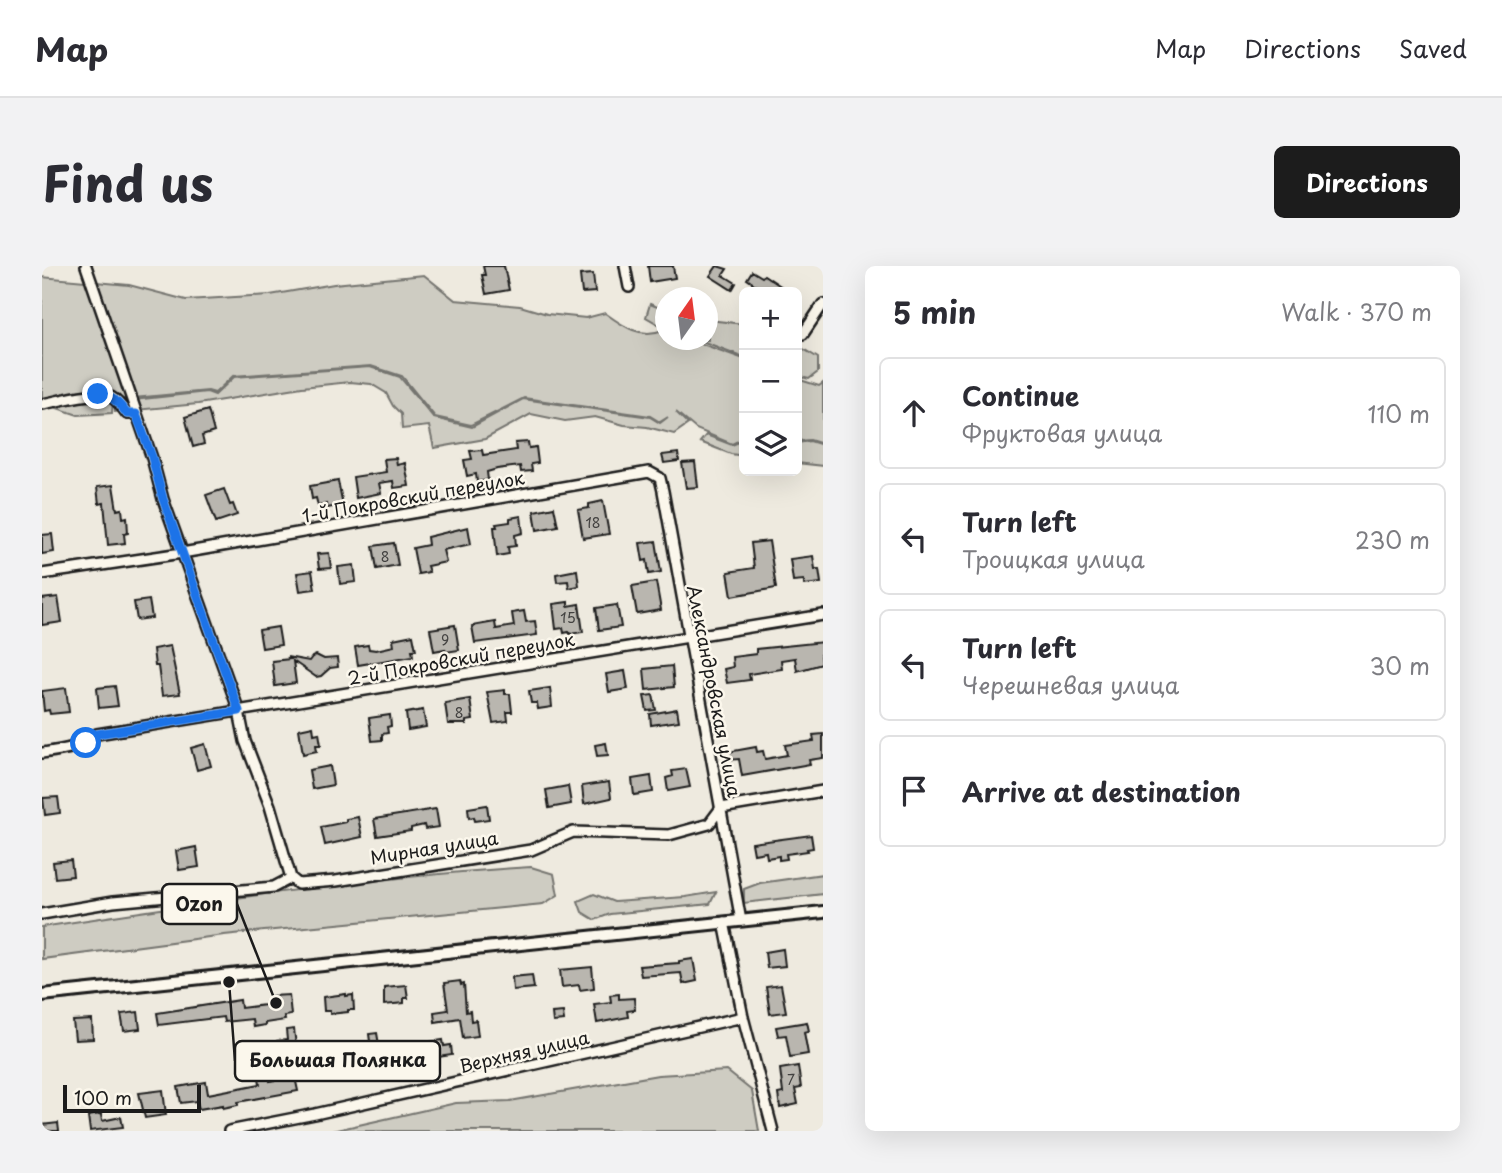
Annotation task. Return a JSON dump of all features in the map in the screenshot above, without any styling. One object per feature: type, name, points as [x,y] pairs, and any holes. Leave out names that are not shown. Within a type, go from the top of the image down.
[{"type":"street","points":[[86,266],[182,553],[239,711],[245,741],[270,806],[291,878]]},
{"type":"street","points":[[625,266],[629,287]]},
{"type":"street","points":[[803,334],[823,304]]},
{"type":"street","points":[[42,404],[98,394],[118,402],[127,414],[136,414]]},
{"type":"street","name":"1-й Покровский переулок","points":[[42,574],[182,553],[649,471]]},
{"type":"street","name":"Александровская улица","points":[[649,471],[660,478],[741,921]]},
{"type":"street","name":"2-й Покровский переулок","points":[[42,753],[68,750],[86,743],[97,734],[823,615]]},
{"type":"street","name":"Мирная улица","points":[[42,914],[113,902],[274,887],[291,878],[298,884],[337,881],[531,850],[573,832],[669,835],[709,824],[721,808],[823,791]]},
{"type":"street","points":[[42,995],[823,912]]},
{"type":"street","points":[[724,922],[743,1017],[773,1131]]},
{"type":"street","name":"Верхняя улица","points":[[229,1131],[743,1017]]},
{"type":"shaded area","points":[[424,275],[455,300],[520,306],[547,314],[586,318],[605,313],[632,330],[655,332],[655,350],[718,350],[739,357],[739,440],[732,444],[696,429],[676,412],[688,424],[674,434],[595,417],[565,421],[531,414],[485,439],[434,448],[429,426],[402,429],[401,414],[386,393],[371,384],[350,382],[198,404],[115,412],[115,402],[207,392],[215,395],[234,377],[370,367],[400,377],[434,418],[472,427],[523,399],[650,417],[660,423],[668,417],[660,422],[650,416],[524,398],[471,425],[435,417],[402,376],[371,366],[233,376],[215,393],[208,391],[113,400],[112,413],[78,415],[42,403],[42,277],[129,285],[186,300],[270,295],[334,284]]},
{"type":"shaded area","points":[[650,304],[655,306],[655,322],[646,317]]},
{"type":"shaded area","points":[[718,321],[739,323],[739,355],[718,347]]},
{"type":"shaded area","points":[[802,348],[818,358],[818,372],[809,379],[802,377]]},
{"type":"shaded area","points":[[802,381],[819,386],[823,383],[823,444],[802,441]]},
{"type":"shaded area","points":[[706,435],[732,445],[739,442],[739,455],[731,454],[700,442]]},
{"type":"shaded area","points":[[810,441],[823,445],[823,466],[802,464],[802,442]]},
{"type":"shaded area","points":[[531,867],[554,874],[558,895],[543,904],[224,935],[42,959],[42,927],[347,884]]},
{"type":"shaded area","points":[[823,874],[823,894],[744,903],[744,889],[760,883]]},
{"type":"shaded area","points":[[716,892],[710,904],[610,914],[595,920],[582,912],[578,901],[594,894],[614,902]]},
{"type":"shaded area","points":[[727,1071],[752,1091],[759,1131],[332,1131],[456,1103],[510,1101],[658,1075]]},
{"type":"building","points":[[483,266],[504,266],[509,290],[486,294]]},
{"type":"building","points":[[648,266],[673,266],[675,278],[650,282]]},
{"type":"building","points":[[717,266],[727,269],[723,275],[736,283],[732,290],[710,276]]},
{"type":"building","points":[[752,271],[762,277],[764,275],[782,287],[756,287],[747,279]]},
{"type":"building","points":[[593,274],[595,292],[582,293],[580,275]]},
{"type":"building","points":[[208,410],[214,432],[202,436],[204,444],[193,447],[185,417]]},
{"type":"building","points":[[528,442],[529,448],[536,447],[538,463],[531,464],[532,471],[521,472],[520,466],[497,469],[487,472],[488,480],[477,482],[476,474],[467,476],[464,460],[472,459],[470,451],[482,450],[483,455],[516,450],[515,443]]},
{"type":"building","points":[[678,453],[679,461],[664,463],[662,455]]},
{"type":"building","points":[[396,458],[397,465],[405,463],[409,486],[394,488],[393,481],[379,483],[381,493],[356,498],[353,477],[386,472],[384,459]]},
{"type":"building","points":[[695,462],[698,487],[686,488],[682,463]]},
{"type":"building","points":[[338,481],[343,505],[327,508],[326,504],[318,506],[316,498],[312,499],[310,486]]},
{"type":"building","points":[[113,485],[117,510],[122,509],[123,518],[127,517],[128,533],[124,534],[125,543],[108,545],[104,503],[99,504],[97,487]]},
{"type":"building","points":[[224,489],[237,515],[216,522],[206,495]]},
{"type":"building","points":[[603,501],[609,534],[583,538],[578,510]]},
{"type":"building","points":[[554,507],[558,526],[537,530],[534,511]]},
{"type":"building","points":[[521,516],[523,533],[515,535],[516,546],[508,547],[509,554],[497,556],[494,527],[497,527],[496,524],[510,522],[510,518]]},
{"type":"building","points":[[468,527],[471,544],[443,550],[446,562],[427,566],[429,572],[418,574],[413,548],[428,545],[427,537]]},
{"type":"building","points":[[52,534],[54,552],[42,554],[42,535]]},
{"type":"building","points":[[656,541],[661,572],[649,574],[647,560],[643,561],[640,543]]},
{"type":"building","points":[[769,541],[776,588],[732,596],[728,572],[754,568],[751,543]]},
{"type":"building","points":[[394,543],[398,565],[377,569],[373,546]]},
{"type":"building","points":[[329,553],[331,568],[319,569],[317,554]]},
{"type":"building","points":[[813,556],[821,583],[804,585],[804,580],[793,581],[790,559]]},
{"type":"building","points":[[354,565],[356,582],[340,584],[338,567]]},
{"type":"building","points":[[577,570],[579,586],[569,588],[568,581],[557,582],[556,574]]},
{"type":"building","points":[[312,571],[315,589],[300,591],[297,573]]},
{"type":"building","points":[[656,582],[661,610],[637,614],[632,586]]},
{"type":"building","points":[[58,597],[62,622],[42,625],[42,599]]},
{"type":"building","points":[[149,600],[152,618],[137,620],[134,602]]},
{"type":"building","points":[[568,602],[568,606],[579,604],[583,632],[570,634],[564,633],[563,628],[556,629],[553,604]]},
{"type":"building","points":[[617,605],[621,627],[599,630],[596,608]]},
{"type":"building","points":[[524,611],[526,622],[535,621],[537,635],[475,643],[472,626],[495,622],[496,629],[514,626],[512,613]]},
{"type":"building","points":[[455,625],[459,650],[434,651],[430,629]]},
{"type":"building","points":[[278,627],[281,645],[262,648],[259,630]]},
{"type":"building","points":[[413,635],[416,650],[412,650],[413,656],[358,665],[355,647],[368,645],[369,649],[376,650],[394,646],[393,639]]},
{"type":"building","points":[[823,642],[822,664],[797,671],[795,658],[781,660],[782,669],[749,674],[750,680],[727,683],[724,669],[733,667],[732,657],[756,654],[756,649]]},
{"type":"building","points":[[170,646],[180,694],[162,696],[153,649]]},
{"type":"building","points":[[316,655],[324,659],[337,658],[338,667],[330,668],[316,677],[293,661],[296,683],[275,686],[272,661],[290,659],[287,657],[309,661]]},
{"type":"building","points":[[672,666],[674,687],[646,690],[644,669]]},
{"type":"building","points":[[625,671],[628,689],[609,692],[606,674]]},
{"type":"building","points":[[115,686],[118,706],[99,708],[97,688]]},
{"type":"building","points":[[66,688],[69,712],[50,714],[49,710],[44,711],[42,691]]},
{"type":"building","points":[[550,688],[552,707],[538,709],[537,703],[531,703],[529,691]]},
{"type":"building","points":[[505,690],[505,694],[510,694],[512,712],[507,712],[508,721],[493,723],[487,692]]},
{"type":"building","points":[[653,695],[656,710],[647,711],[644,696]]},
{"type":"building","points":[[470,699],[473,720],[466,721],[466,724],[448,724],[445,703]]},
{"type":"building","points":[[677,709],[679,721],[651,725],[650,714]]},
{"type":"building","points":[[423,710],[426,727],[408,730],[406,713]]},
{"type":"building","points":[[390,715],[391,726],[387,727],[388,733],[382,734],[382,740],[372,741],[369,718]]},
{"type":"building","points":[[313,726],[314,734],[319,733],[321,745],[316,745],[317,751],[303,754],[299,729]]},
{"type":"building","points":[[823,734],[823,758],[809,760],[810,764],[742,776],[739,759],[729,760],[728,752],[756,747],[757,752],[763,751],[765,759],[787,755],[785,745],[814,741],[813,735]]},
{"type":"building","points":[[606,743],[608,755],[597,756],[595,745]]},
{"type":"building","points":[[205,744],[211,766],[197,770],[191,748]]},
{"type":"building","points":[[330,766],[333,785],[312,789],[309,770]]},
{"type":"building","points":[[686,769],[690,787],[668,791],[666,778],[673,776],[672,771]]},
{"type":"building","points":[[651,776],[653,792],[634,795],[632,779]]},
{"type":"building","points":[[609,782],[611,798],[584,804],[582,786]]},
{"type":"building","points":[[568,786],[571,804],[549,808],[546,790]]},
{"type":"building","points":[[58,797],[60,813],[45,815],[43,798]]},
{"type":"building","points":[[487,805],[489,819],[475,821],[474,817],[469,818],[468,808]]},
{"type":"building","points":[[436,809],[439,827],[425,829],[424,825],[411,828],[411,831],[377,836],[374,819]]},
{"type":"building","points":[[358,817],[362,837],[325,845],[321,827]]},
{"type":"building","points":[[811,835],[813,848],[786,854],[787,859],[779,860],[779,856],[767,858],[766,852],[754,854],[752,843]]},
{"type":"building","points":[[196,847],[199,867],[179,870],[176,851]]},
{"type":"building","points":[[71,860],[73,876],[55,878],[53,862]]},
{"type":"building","points":[[783,949],[785,966],[767,968],[765,952]]},
{"type":"building","points":[[693,959],[697,981],[683,984],[681,973],[641,976],[639,966],[679,963]]},
{"type":"building","points":[[592,967],[594,988],[580,990],[579,985],[562,987],[560,970]]},
{"type":"building","points":[[532,975],[534,988],[513,990],[512,977]]},
{"type":"building","points":[[460,981],[461,985],[464,984],[466,1012],[470,1011],[471,1021],[476,1020],[478,1036],[463,1038],[460,1018],[435,1022],[434,1012],[448,1010],[444,983]]},
{"type":"building","points":[[406,985],[408,998],[404,998],[404,1003],[384,1005],[384,987]]},
{"type":"building","points":[[781,985],[786,1012],[770,1014],[766,987]]},
{"type":"building","points":[[619,994],[619,999],[634,998],[635,1010],[627,1011],[628,1017],[597,1023],[594,1004],[611,1002],[610,995]]},
{"type":"building","points":[[289,995],[291,1015],[284,1016],[285,1020],[265,1025],[253,1027],[252,1019],[224,1022],[223,1017],[159,1025],[157,1013],[240,1000],[241,1008],[265,1005],[265,1002],[272,1002],[272,996]]},
{"type":"building","points":[[353,995],[354,1010],[330,1014],[330,1011],[324,1011],[323,997]]},
{"type":"building","points":[[138,1012],[140,1029],[124,1031],[121,1014]]},
{"type":"building","points":[[563,1012],[564,1021],[553,1022],[552,1013]]},
{"type":"building","points":[[92,1020],[93,1039],[75,1040],[73,1021]]},
{"type":"building","points":[[807,1022],[809,1031],[804,1032],[808,1054],[790,1057],[786,1035],[778,1036],[776,1027]]},
{"type":"building","points":[[294,1029],[296,1046],[278,1048],[277,1041],[287,1040],[286,1030]]},
{"type":"building","points":[[377,1033],[380,1051],[399,1048],[400,1060],[392,1061],[393,1069],[374,1072],[369,1034]]},
{"type":"building","points":[[443,1040],[444,1046],[451,1045],[452,1055],[431,1058],[429,1042]]},
{"type":"building","points":[[798,1066],[801,1088],[795,1089],[798,1104],[780,1108],[778,1094],[783,1093],[780,1069]]},
{"type":"building","points":[[270,1076],[270,1081],[295,1077],[298,1091],[238,1102],[238,1105],[223,1108],[223,1105],[199,1109],[197,1101],[181,1103],[178,1087],[206,1082],[208,1094],[260,1084],[259,1077]]},
{"type":"building","points":[[163,1090],[166,1115],[145,1118],[139,1093]]},
{"type":"building","points":[[101,1114],[102,1121],[121,1117],[123,1127],[90,1131],[88,1116]]},
{"type":"building","points":[[58,1123],[59,1131],[42,1131],[42,1125]]},
{"type":"place","name":"Большая Полянка","points":[[229,982]]},
{"type":"place","name":"Ozon","points":[[276,1003]]},
{"type":"route","points":[[86,743],[97,734],[239,711],[163,499],[152,457],[136,414],[127,414],[118,402],[98,394]]}]
